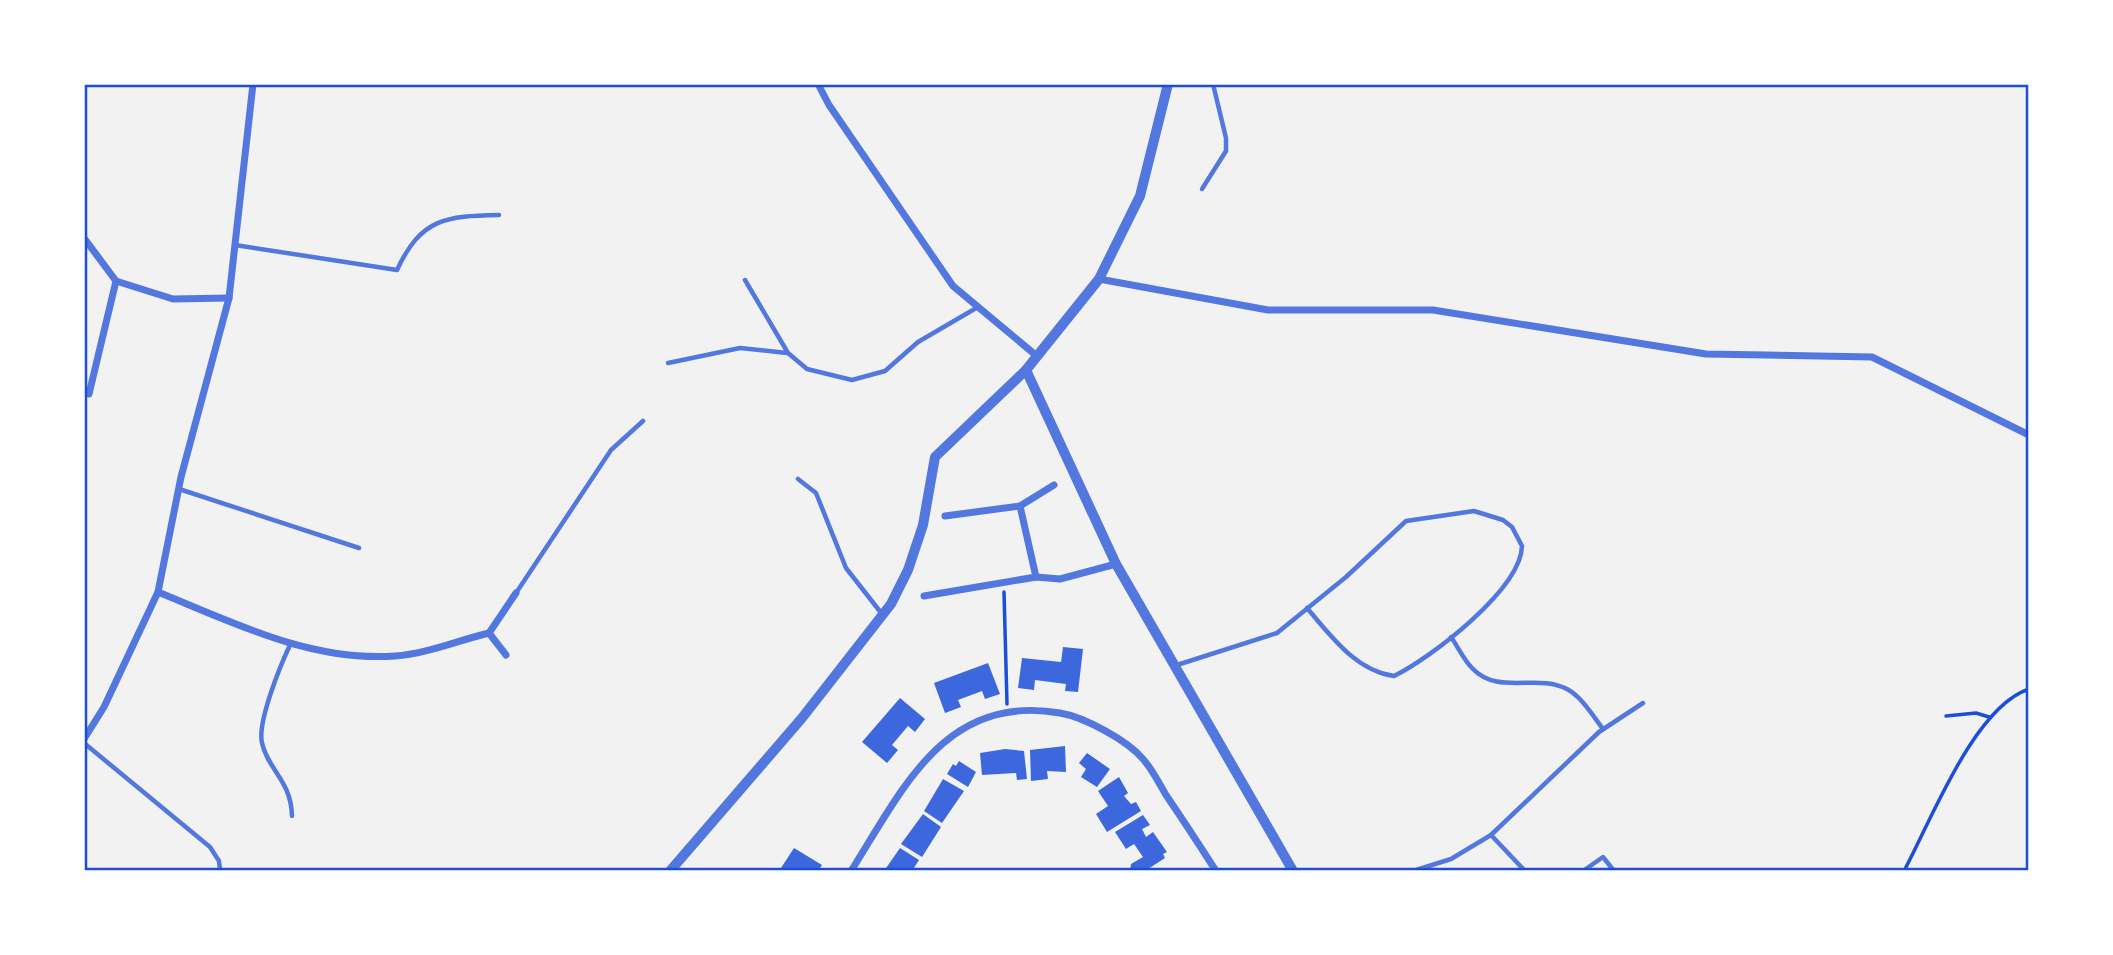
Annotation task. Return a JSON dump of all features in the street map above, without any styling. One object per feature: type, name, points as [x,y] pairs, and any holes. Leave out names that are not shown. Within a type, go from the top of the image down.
[{"type":"street","points":[[84,741],[104,707],[158,592],[178,489],[229,298],[253,84]]},
{"type":"street","points":[[818,84],[829,105],[953,286],[1038,356]]},
{"type":"street","points":[[670,871],[802,718],[891,604],[912,559],[923,525],[935,457],[1026,370],[1099,279],[1140,195],[1168,84]]},
{"type":"street","points":[[84,238],[116,281],[173,299],[229,298]]},
{"type":"street","points":[[1099,279],[1268,310],[1433,310],[1706,354],[1872,357],[2029,435]]},
{"type":"street","points":[[89,394],[116,281]]},
{"type":"street","points":[[1026,370],[1116,564],[1293,871]]},
{"type":"street","points":[[945,516],[1020,506],[1054,485]]},
{"type":"street","points":[[1020,506],[1036,577]]},
{"type":"street","points":[[925,596],[1036,577],[1060,579],[1116,564]]},
{"type":"street","points":[[158,592],[290,645],[363,657],[398,656],[489,633],[516,593]]},
{"type":"street","points":[[489,633],[506,655]]},
{"type":"street","points":[[851,871],[933,751],[962,727],[1007,713],[1045,710],[1074,715],[1096,726],[1142,757],[1216,871]]},
{"type":"lane","points":[[1202,189],[1226,151],[1213,84]]},
{"type":"lane","points":[[235,245],[397,270],[413,239],[433,224],[462,215],[499,215]]},
{"type":"lane","points":[[745,280],[788,353],[807,369],[852,380],[886,371],[918,342],[978,307]]},
{"type":"lane","points":[[668,363],[740,348],[788,353]]},
{"type":"lane","points":[[516,593],[611,450],[643,421]]},
{"type":"lane","points":[[798,479],[816,494],[846,568],[883,615]]},
{"type":"lane","points":[[178,489],[359,548]]},
{"type":"lane","points":[[1173,666],[1277,633],[1406,521],[1474,511],[1503,520],[1512,527],[1521,546],[1516,568],[1451,636],[1417,665],[1394,676],[1381,674],[1343,650],[1307,608]]},
{"type":"lane","points":[[1451,636],[1473,669],[1485,677],[1496,682],[1553,684],[1567,689],[1578,697],[1603,729]]},
{"type":"lane","points":[[290,645],[278,671],[261,737],[265,750],[287,788],[292,816]]},
{"type":"lane","points":[[1413,871],[1451,859],[1491,835],[1603,729],[1643,703]]},
{"type":"lane","points":[[84,741],[210,847],[219,861],[220,870]]},
{"type":"lane","points":[[1491,835],[1525,871]]},
{"type":"lane","points":[[1583,871],[1603,856],[1614,871]]},
{"type":"path","points":[[1004,584],[1007,713]]},
{"type":"path","points":[[1904,871],[1968,747],[1989,718],[2017,693],[2029,689]]},
{"type":"path","points":[[1946,716],[1976,713],[1989,718]]},
{"type":"building","points":[[1063,647],[1083,649],[1078,692],[1065,691],[1066,684],[1035,680],[1034,690],[1018,688],[1022,658],[1061,662]]},
{"type":"building","points":[[988,663],[1000,694],[985,699],[982,691],[958,700],[961,707],[945,713],[934,683]]},
{"type":"building","points":[[900,698],[925,719],[915,732],[908,726],[892,745],[898,750],[887,763],[862,742]]},
{"type":"building","points":[[1065,746],[1066,772],[1047,771],[1048,779],[1031,781],[1030,750]]},
{"type":"building","points":[[1005,749],[1024,751],[1027,779],[1017,780],[1016,773],[982,775],[980,753]]},
{"type":"building","points":[[1087,753],[1110,769],[1097,787],[1081,777],[1086,769],[1079,763]]},
{"type":"building","points":[[959,761],[976,772],[968,787],[947,774],[953,764],[956,766]]},
{"type":"building","points":[[1119,777],[1128,793],[1124,796],[1131,804],[1136,802],[1141,811],[1107,832],[1096,814],[1108,806],[1098,791]]},
{"type":"building","points":[[943,779],[964,791],[942,823],[924,811]]},
{"type":"building","points":[[923,814],[941,827],[922,857],[901,844]]},
{"type":"building","points":[[1143,815],[1150,825],[1142,829],[1146,837],[1153,832],[1167,852],[1163,854],[1165,858],[1145,871],[1130,871],[1131,864],[1143,857],[1134,844],[1126,849],[1115,832]]},
{"type":"building","points":[[794,848],[822,865],[818,871],[779,871]]},
{"type":"building","points":[[900,848],[919,860],[912,871],[884,871]]}]
